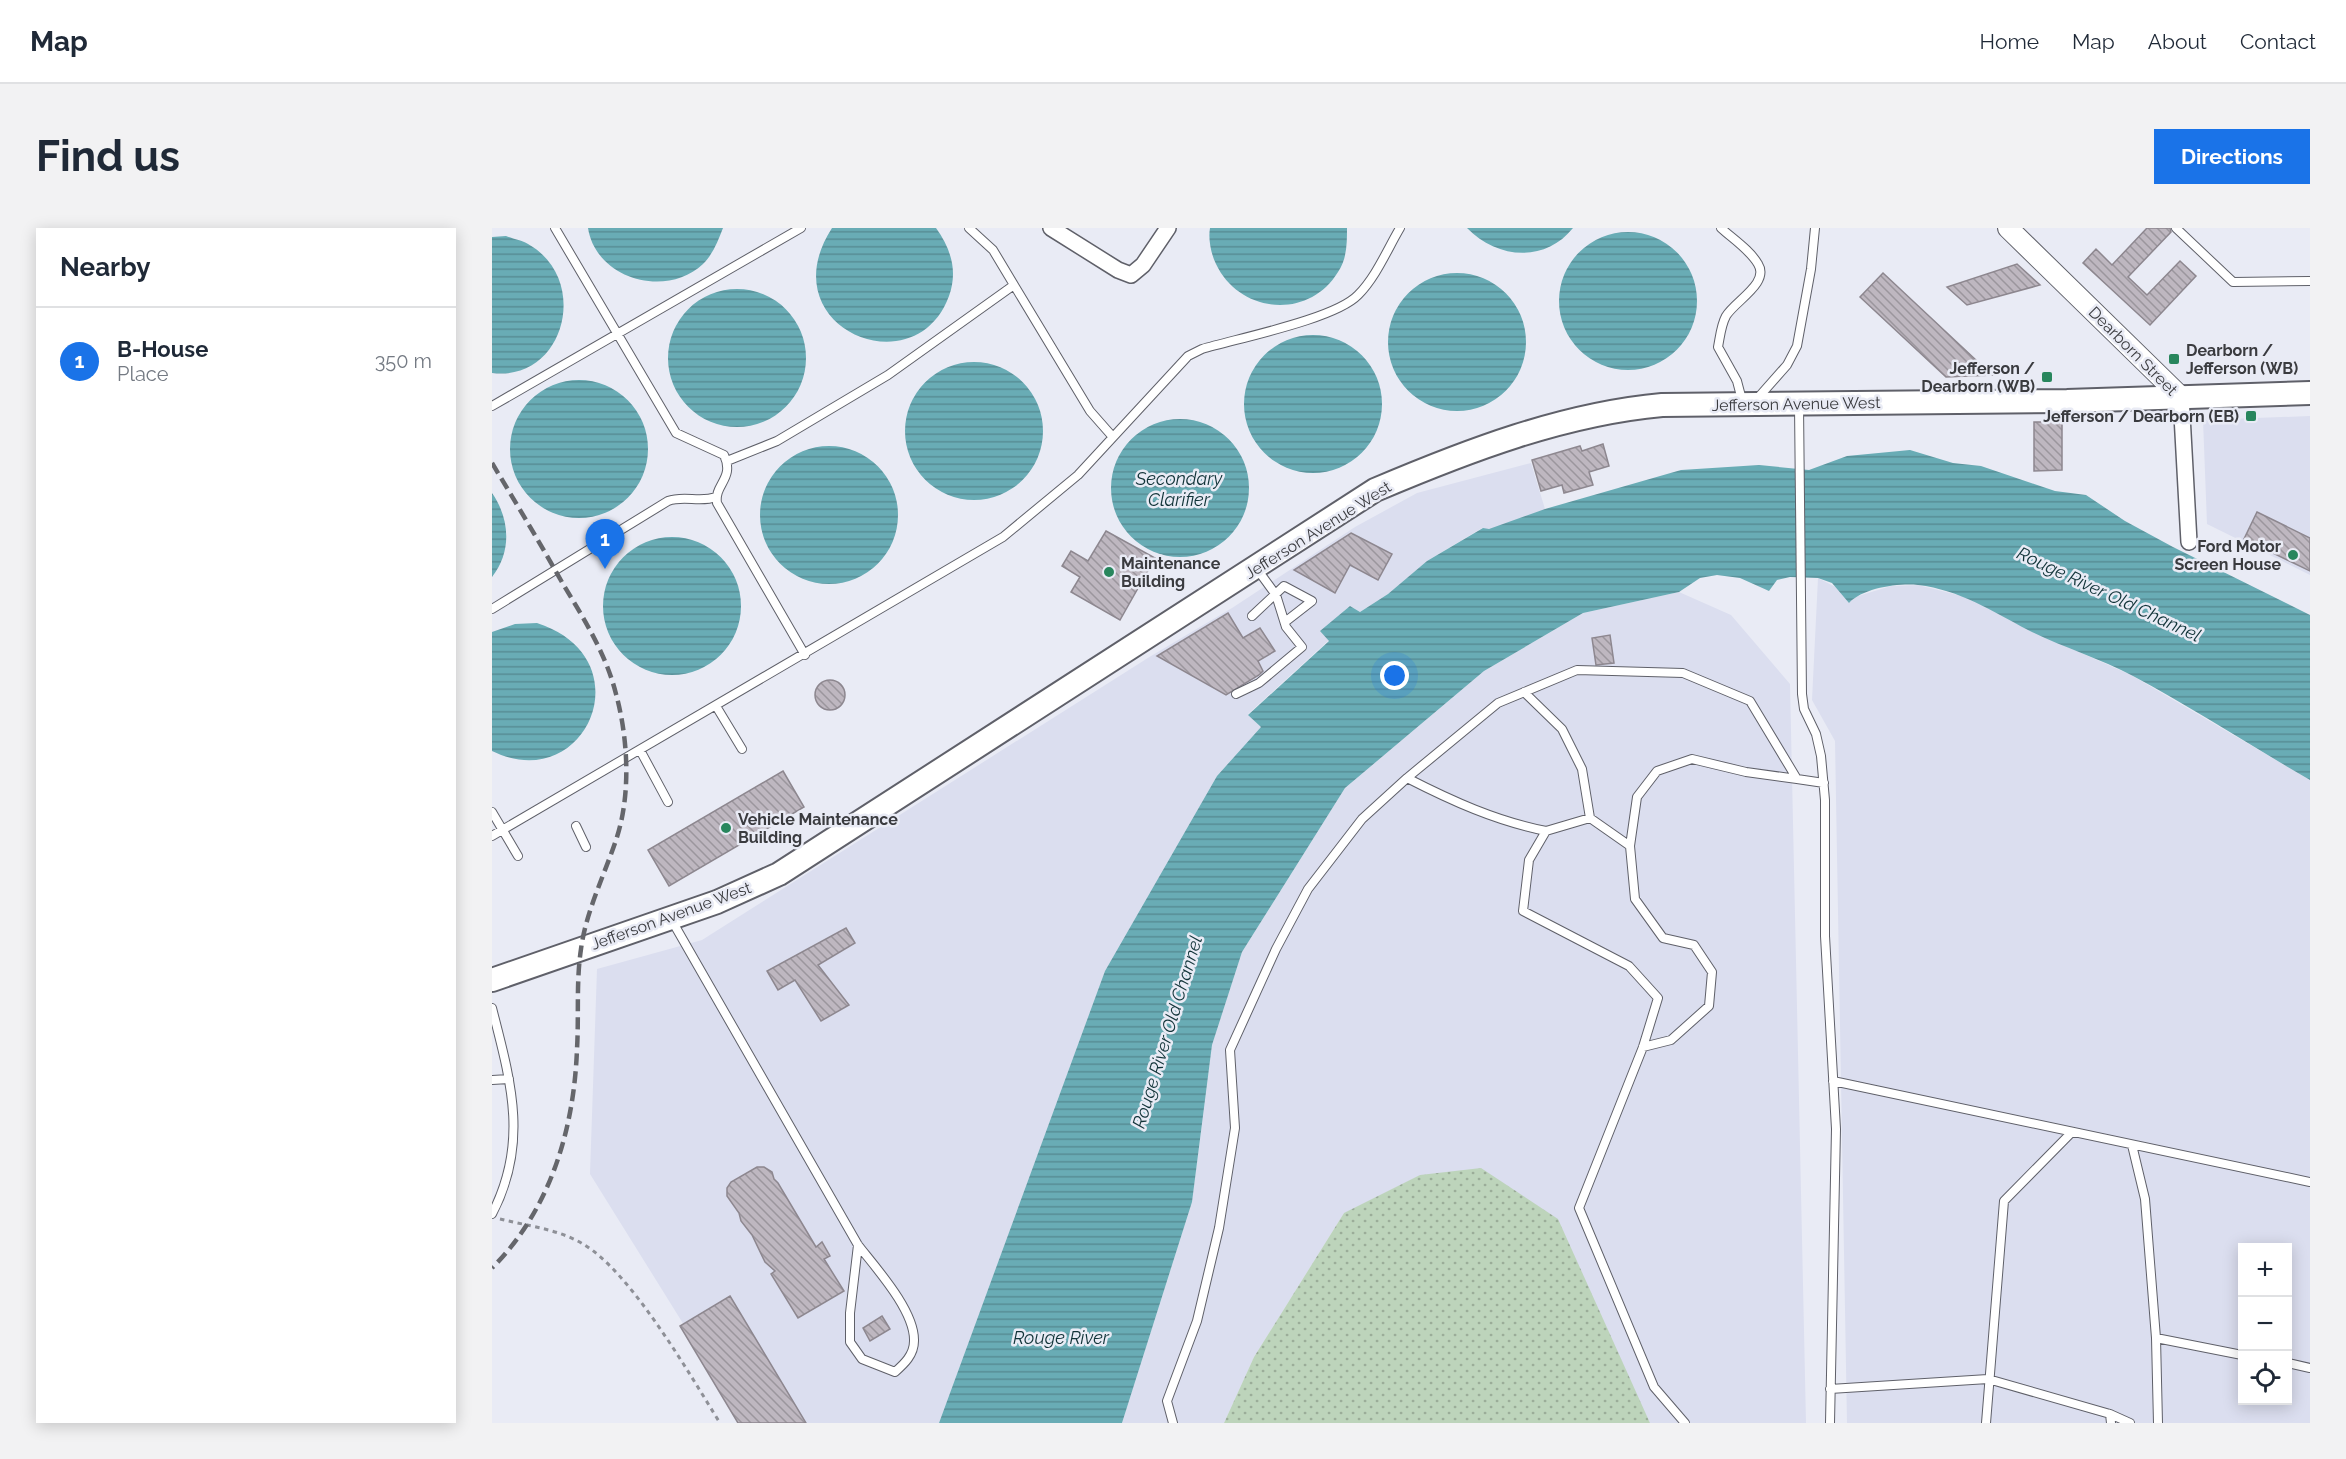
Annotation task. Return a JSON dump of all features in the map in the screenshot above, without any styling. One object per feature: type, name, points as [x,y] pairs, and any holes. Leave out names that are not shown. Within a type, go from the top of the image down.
[{"type":"main road","name":"Jefferson Avenue West","points":[[492,980],[717,902],[779,874],[1375,490],[1453,457],[1559,424],[1621,409],[1662,405],[2067,401],[2310,393]]},
{"type":"street","points":[[1051,228],[1118,270],[1131,275],[1143,265],[1168,228]]},
{"type":"street","name":"Dearborn Street","points":[[2008,228],[2181,397],[2189,542]]},
{"type":"lane","points":[[492,609],[668,501],[683,498],[700,501],[716,497],[728,476],[727,460],[724,455],[711,447],[676,433],[555,228]]},
{"type":"lane","points":[[492,406],[801,228]]},
{"type":"lane","points":[[969,228],[993,250],[1090,411],[1112,436]]},
{"type":"lane","points":[[492,836],[805,655],[1003,537],[1078,475],[1155,389],[1195,351],[1327,313],[1349,303],[1369,282],[1400,228]]},
{"type":"lane","points":[[1721,228],[1753,258],[1759,265],[1761,273],[1753,288],[1725,318],[1718,347],[1747,405],[1778,376],[1797,346],[1811,269],[1815,228]]},
{"type":"lane","points":[[2176,228],[2233,282],[2310,280]]},
{"type":"lane","points":[[727,460],[777,441],[888,375],[1014,285]]},
{"type":"lane","points":[[1799,404],[1804,709],[1816,734],[1824,783],[1825,936],[1836,1129],[1830,1423]]},
{"type":"lane","points":[[716,497],[720,510],[805,655]]},
{"type":"lane","points":[[1236,694],[1259,683],[1302,647],[1285,622],[1276,595],[1256,567]]},
{"type":"lane","points":[[1252,616],[1284,586],[1312,601],[1285,622]]},
{"type":"lane","points":[[1173,1423],[1167,1401],[1197,1321],[1219,1228],[1235,1128],[1230,1050],[1276,949],[1308,889],[1362,819],[1407,778],[1498,703],[1577,670],[1683,673],[1750,701],[1797,778]]},
{"type":"lane","points":[[1524,692],[1562,729],[1582,769],[1590,818],[1630,846]]},
{"type":"lane","points":[[716,706],[742,749]]},
{"type":"lane","points":[[640,750],[668,802]]},
{"type":"lane","points":[[1643,1047],[1671,1040],[1709,1006],[1712,972],[1694,945],[1663,938],[1635,899],[1630,846],[1637,797],[1657,771],[1692,759],[1746,772],[1824,783]]},
{"type":"lane","points":[[1407,778],[1454,802],[1509,824],[1546,831],[1590,818]]},
{"type":"lane","points":[[492,812],[518,856]]},
{"type":"lane","points":[[576,826],[586,847]]},
{"type":"lane","points":[[1546,831],[1529,860],[1523,911],[1629,966],[1658,998],[1643,1047],[1579,1208],[1654,1387],[1684,1423]]},
{"type":"lane","points":[[670,918],[858,1245],[891,1286],[907,1315],[914,1341],[907,1362],[895,1372],[862,1359],[850,1342],[850,1313],[858,1245]]},
{"type":"lane","points":[[492,1008],[509,1079],[515,1137],[513,1158],[492,1216]]},
{"type":"lane","points":[[492,1080],[509,1079]]},
{"type":"lane","points":[[1833,1081],[2310,1182]]},
{"type":"lane","points":[[1986,1423],[2004,1201],[2072,1132]]},
{"type":"lane","points":[[2132,1144],[2145,1199],[2156,1338],[2158,1423]]},
{"type":"lane","points":[[2156,1338],[2238,1354]]},
{"type":"lane","points":[[2292,1364],[2310,1368]]},
{"type":"lane","points":[[1830,1389],[1988,1379],[2110,1414],[2130,1423]]},
{"type":"lane","points":[[2110,1414],[2111,1423]]},
{"type":"path","points":[[492,1216],[554,1230],[585,1245],[623,1280],[677,1355],[720,1423]]},
{"type":"shaded area","points":[[2310,416],[2310,575],[2207,524],[2203,420]]},
{"type":"shaded area","points":[[1531,463],[1545,509],[1489,530],[1482,528],[1427,561],[1388,594],[1360,612],[1350,606],[1321,631],[1329,640],[1248,714],[1261,727],[1217,776],[1105,971],[939,1423],[745,1423],[590,1174],[597,969],[702,940],[1151,656],[1232,608],[1355,527],[1417,493]]},
{"type":"shaded area","points":[[1818,578],[1855,597],[1891,586],[1918,585],[1970,598],[2029,630],[2131,675],[2310,780],[2310,1423],[1847,1423],[1835,741],[1812,700]]},
{"type":"shaded area","points":[[1679,592],[1731,615],[1790,684],[1806,1423],[1650,1423],[1638,1400],[1344,1213],[1254,1357],[1224,1423],[1122,1423],[1192,1202],[1212,1045],[1242,952],[1345,788],[1484,671],[1583,613]]},
{"type":"green space","points":[[1481,1168],[1558,1219],[1650,1423],[1224,1423],[1254,1357],[1344,1213],[1420,1175]]},
{"type":"water","points":[[588,228],[723,228],[712,252],[703,264],[688,275],[671,280],[652,281],[635,278],[618,271],[604,260],[594,246]]},
{"type":"water","points":[[832,228],[936,228],[952,260],[953,278],[949,296],[932,324],[907,339],[880,341],[854,334],[832,318],[818,293],[817,263]]},
{"type":"water","points":[[1210,228],[1347,228],[1346,251],[1341,267],[1325,288],[1310,298],[1292,304],[1274,305],[1257,301],[1241,293],[1227,280],[1213,256]]},
{"type":"water","points":[[1467,228],[1573,228],[1561,240],[1548,247],[1534,252],[1520,253],[1492,246]]},
{"type":"water","points":[[1628,232],[1654,237],[1677,252],[1692,275],[1697,301],[1692,327],[1677,350],[1654,365],[1628,370],[1602,365],[1579,350],[1564,327],[1559,301],[1564,275],[1579,252],[1602,237]]},
{"type":"water","points":[[506,236],[523,241],[548,260],[559,280],[564,303],[561,325],[552,345],[537,362],[517,371],[492,373],[492,237]]},
{"type":"water","points":[[1457,273],[1483,278],[1506,293],[1521,316],[1526,342],[1521,368],[1506,391],[1483,406],[1457,411],[1431,406],[1408,391],[1393,368],[1388,342],[1393,316],[1408,293],[1431,278]]},
{"type":"water","points":[[737,289],[763,294],[786,309],[801,332],[806,358],[801,384],[786,407],[763,422],[737,427],[711,422],[688,407],[673,384],[668,358],[673,332],[688,309],[711,294]]},
{"type":"water","name":"Secondary Clarifier","points":[[1313,335],[1339,340],[1362,355],[1377,378],[1382,404],[1377,430],[1362,453],[1339,468],[1313,473],[1287,468],[1264,453],[1249,430],[1244,404],[1249,378],[1264,355],[1287,340]]},
{"type":"water","points":[[974,362],[1000,367],[1023,382],[1038,405],[1043,431],[1038,457],[1023,480],[1000,495],[974,500],[948,495],[925,480],[910,457],[905,431],[910,405],[925,382],[948,367]]},
{"type":"water","points":[[579,380],[605,385],[628,400],[643,423],[648,449],[643,475],[628,498],[605,513],[579,518],[553,513],[530,498],[515,475],[510,449],[515,423],[530,400],[553,385]]},
{"type":"water","name":"Secondary Clarifier","points":[[1180,419],[1206,424],[1229,439],[1244,462],[1249,488],[1244,514],[1229,537],[1206,552],[1180,557],[1154,552],[1131,537],[1116,514],[1111,488],[1116,462],[1131,439],[1154,424]]},
{"type":"water","points":[[829,446],[855,451],[878,466],[893,489],[898,515],[893,541],[878,564],[855,579],[829,584],[803,579],[780,564],[765,541],[760,515],[765,489],[780,466],[803,451]]},
{"type":"water","name":"Rouge River","points":[[1910,450],[1953,463],[1981,466],[2055,491],[2086,495],[2125,521],[2173,547],[2310,615],[2310,780],[2133,676],[2041,636],[1975,602],[1948,591],[1918,585],[1891,586],[1872,590],[1849,603],[1832,583],[1818,578],[1790,577],[1777,580],[1769,591],[1740,578],[1717,575],[1700,578],[1679,592],[1583,613],[1484,671],[1345,788],[1242,952],[1212,1045],[1192,1202],[1122,1423],[939,1423],[1105,971],[1217,776],[1261,727],[1248,715],[1329,641],[1320,631],[1350,606],[1360,612],[1388,594],[1427,561],[1483,528],[1489,529],[1545,509],[1681,470],[1759,465],[1809,470],[1847,456]]},
{"type":"water","points":[[492,493],[505,524],[506,546],[492,577]]},
{"type":"water","points":[[672,537],[698,542],[721,557],[736,580],[741,606],[736,632],[721,655],[698,670],[672,675],[646,670],[623,655],[608,632],[603,606],[608,580],[623,557],[646,542]]},
{"type":"water","points":[[537,623],[570,640],[589,664],[595,691],[591,717],[576,740],[554,755],[525,760],[492,751],[492,632],[515,624]]},
{"type":"building","points":[[2147,228],[2170,228],[2171,232],[2128,277],[2147,295],[2180,261],[2196,276],[2150,325],[2083,263],[2096,249],[2112,265]]},
{"type":"building","points":[[2017,264],[2040,285],[1967,305],[1947,287]]},
{"type":"building","points":[[1883,273],[1992,375],[1946,377],[1860,297]]},
{"type":"building","points":[[2034,422],[2062,422],[2062,470],[2034,471]]},
{"type":"building","points":[[1603,444],[1609,466],[1589,472],[1593,485],[1564,493],[1562,485],[1541,491],[1532,460],[1580,446],[1582,451]]},
{"type":"building","name":"Ford Motor Screen House","points":[[2257,512],[2310,538],[2310,571],[2244,539]]},
{"type":"building","name":"Maintenance Building","points":[[1106,531],[1155,558],[1120,620],[1071,592],[1080,577],[1062,566],[1071,551],[1088,561]]},
{"type":"building","points":[[1351,533],[1392,554],[1378,580],[1350,565],[1335,593],[1294,570]]},
{"type":"building","points":[[1228,613],[1243,638],[1260,628],[1275,651],[1258,661],[1263,671],[1259,675],[1226,695],[1157,656]]},
{"type":"building","points":[[1610,635],[1614,663],[1596,665],[1592,638]]},
{"type":"building","points":[[830,680],[841,684],[845,695],[841,706],[830,710],[819,706],[815,695],[819,684]]},
{"type":"building","name":"Vehicle Maintenance Building","points":[[783,771],[804,807],[669,886],[648,850]]},
{"type":"building","points":[[846,928],[855,943],[818,965],[849,1005],[821,1021],[795,980],[778,990],[767,971]]},
{"type":"building","points":[[757,1167],[764,1167],[772,1172],[774,1179],[816,1247],[822,1242],[830,1256],[824,1259],[844,1291],[798,1318],[771,1274],[775,1271],[765,1262],[752,1235],[727,1196],[727,1188],[731,1182]]},
{"type":"building","points":[[730,1296],[806,1423],[738,1423],[680,1326]]},
{"type":"building","points":[[882,1316],[890,1329],[870,1341],[863,1328]]},
{"type":"railway","points":[[492,463],[594,637],[612,679],[620,711],[626,766],[624,802],[617,837],[583,935],[579,974],[575,1079],[564,1139],[544,1195],[512,1245],[492,1268]]},
{"type":"place","name":"Dearborn / Jefferson (WB)","points":[[2174,359]]},
{"type":"place","name":"Jefferson / Dearborn (WB)","points":[[2047,377]]},
{"type":"place","name":"Jefferson / Dearborn (EB)","points":[[2251,416]]},
{"type":"place","name":"Ford Motor Screen House","points":[[2293,555]]},
{"type":"place","name":"B-House","points":[[605,569]]},
{"type":"place","name":"Maintenance Building","points":[[1109,572]]},
{"type":"place","name":"Vehicle Maintenance Building","points":[[726,828]]},
{"type":"water label","name":"Rouge River Old Channel","points":[[2109,594]]},
{"type":"water label","name":"Rouge River Old Channel","points":[[1167,1032]]}]
